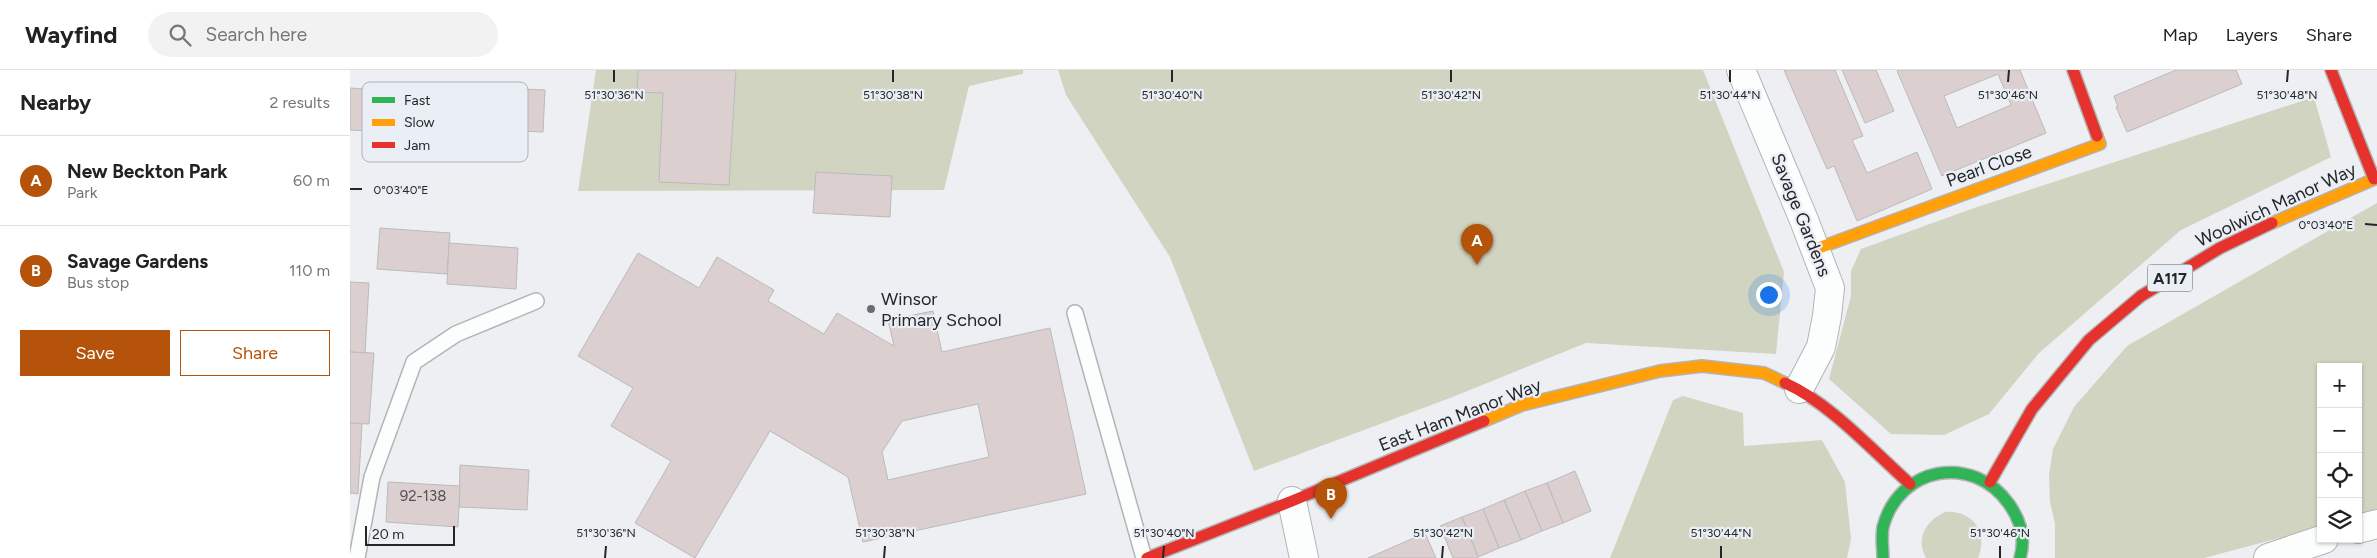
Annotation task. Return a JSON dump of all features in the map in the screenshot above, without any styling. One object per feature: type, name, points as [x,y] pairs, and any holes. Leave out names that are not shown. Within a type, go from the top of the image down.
[{"type":"street","name":"Savage Gardens","points":[[1741,70],[1816,248],[1830,288],[1821,347],[1799,389]]},
{"type":"street","name":"Pearl Close","points":[[1816,248],[2100,144],[2073,70]]},
{"type":"street","points":[[2331,70],[2376,178]]},
{"type":"street","name":"Woolwich Manor Way","points":[[1990,482],[2032,409],[2090,340],[2141,296],[2220,248],[2295,212],[2376,178]]},
{"type":"street","name":"East Ham Manor Way","points":[[1146,558],[1292,501],[1522,405],[1660,371],[1702,366],[1764,373],[1799,389],[1823,406],[1910,484]]},
{"type":"street","points":[[1883,558],[1880,543],[1884,520],[1894,500],[1910,484],[1929,474],[1950,470],[1971,473],[1990,482],[2009,499],[2021,523],[2023,550],[2020,558]]},
{"type":"street","points":[[1292,501],[1304,558]]},
{"type":"street","points":[[2362,528],[2377,524]]},
{"type":"street","points":[[2268,558],[2317,541]]},
{"type":"lane","points":[[357,558],[372,477],[414,362],[456,334],[536,301]]},
{"type":"lane","points":[[1075,313],[1146,558]]},
{"type":"green space","points":[[596,70],[1023,70],[1023,74],[969,86],[944,190],[578,191]]},
{"type":"green space","points":[[1058,70],[1703,70],[1784,272],[1776,354],[1586,343],[1450,398],[1254,471],[1170,257],[1066,95]]},
{"type":"green space","points":[[2314,97],[2331,157],[2181,230],[2039,353],[1989,414],[1944,435],[1891,434],[1829,379],[1851,296],[1851,271],[1861,249],[1974,208]]},
{"type":"green space","points":[[2377,203],[2377,513],[2362,516],[2362,363],[2317,363],[2317,528],[2204,558],[2055,558],[2055,524],[2050,502],[2049,475],[2053,449],[2074,407],[2127,346]]},
{"type":"green space","points":[[1683,396],[1743,413],[1744,446],[1822,440],[1845,482],[1851,539],[1847,558],[1610,558],[1673,400]]},
{"type":"green space","points":[[1945,512],[1955,512],[1963,515],[1976,524],[1980,531],[1981,540],[1978,558],[1926,558],[1922,544],[1924,531],[1932,520]]},
{"type":"building","points":[[638,70],[736,70],[729,185],[659,182],[663,93],[637,92]]},
{"type":"building","points":[[1784,70],[1835,70],[1863,136],[1852,140],[1867,173],[1917,152],[1932,189],[1857,221],[1834,166],[1827,169]]},
{"type":"building","points":[[1842,70],[1876,70],[1894,111],[1865,123]]},
{"type":"building","points":[[2020,70],[2046,133],[1942,176],[1897,71]],"holes":[[[1998,74],[2011,105],[1957,128],[1944,96]]]},
{"type":"building","points":[[2176,70],[2236,70],[2242,84],[2127,132],[2116,107],[2118,107],[2114,96]]},
{"type":"building","points":[[350,88],[362,89],[362,131],[350,130]]},
{"type":"building","points":[[528,89],[545,90],[543,132],[528,131]]},
{"type":"building","points":[[816,172],[892,176],[890,217],[813,213]]},
{"type":"building","points":[[380,228],[450,233],[447,274],[377,269]]},
{"type":"building","points":[[449,243],[518,248],[516,289],[447,284]]},
{"type":"building","points":[[638,253],[699,288],[717,257],[774,290],[768,301],[824,334],[837,313],[894,346],[888,320],[933,311],[942,352],[1050,328],[1086,494],[863,542],[848,477],[770,431],[695,558],[635,523],[671,461],[611,426],[633,388],[578,356]],"holes":[[[978,404],[989,457],[888,480],[882,452],[902,421]]]},
{"type":"building","points":[[350,282],[369,283],[365,353],[350,352]]},
{"type":"building","points":[[350,352],[374,353],[369,424],[350,423]]},
{"type":"building","points":[[350,423],[362,424],[358,494],[350,493]]},
{"type":"building","points":[[460,465],[529,470],[527,510],[459,507]]},
{"type":"building","points":[[1575,471],[1591,511],[1563,523],[1547,483]]},
{"type":"building","points":[[388,482],[460,486],[458,527],[386,522]]},
{"type":"building","points":[[1547,483],[1563,523],[1542,531],[1525,491]]},
{"type":"building","points":[[1525,491],[1542,531],[1521,540],[1504,500]]},
{"type":"building","points":[[1504,500],[1521,540],[1499,548],[1483,509]]},
{"type":"building","points":[[1483,509],[1499,548],[1478,557],[1462,517]]},
{"type":"building","points":[[1462,517],[1478,557],[1476,558],[1453,558],[1440,526]]},
{"type":"building","points":[[1425,533],[1436,558],[1368,558]]},
{"type":"traffic: fast","points":[[1883,558],[1883,527],[1892,506],[1904,491],[1920,479],[1939,473],[1958,473],[1976,478],[1994,488],[2009,504],[2017,517],[2022,537],[2020,558]]},
{"type":"traffic: slow","points":[[1816,249],[2100,144],[2097,136]]},
{"type":"traffic: slow","points":[[2272,223],[2377,178]]},
{"type":"traffic: slow","points":[[1484,421],[1522,405],[1660,371],[1702,366],[1764,373],[1785,383]]},
{"type":"traffic: jam","points":[[2073,70],[2097,136]]},
{"type":"traffic: jam","points":[[2331,70],[2374,179]]},
{"type":"traffic: jam","points":[[1990,482],[2032,409],[2089,340],[2141,296],[2220,248],[2272,223]]},
{"type":"traffic: jam","points":[[1785,383],[1802,392],[1835,415],[1910,484]]},
{"type":"traffic: jam","points":[[1147,558],[1292,501],[1484,421]]},
{"type":"place","name":"New Beckton Park","points":[[1477,265]]},
{"type":"place","name":"Winsor Primary School","points":[[871,309]]},
{"type":"place","name":"Savage Gardens","points":[[1331,519]]}]
